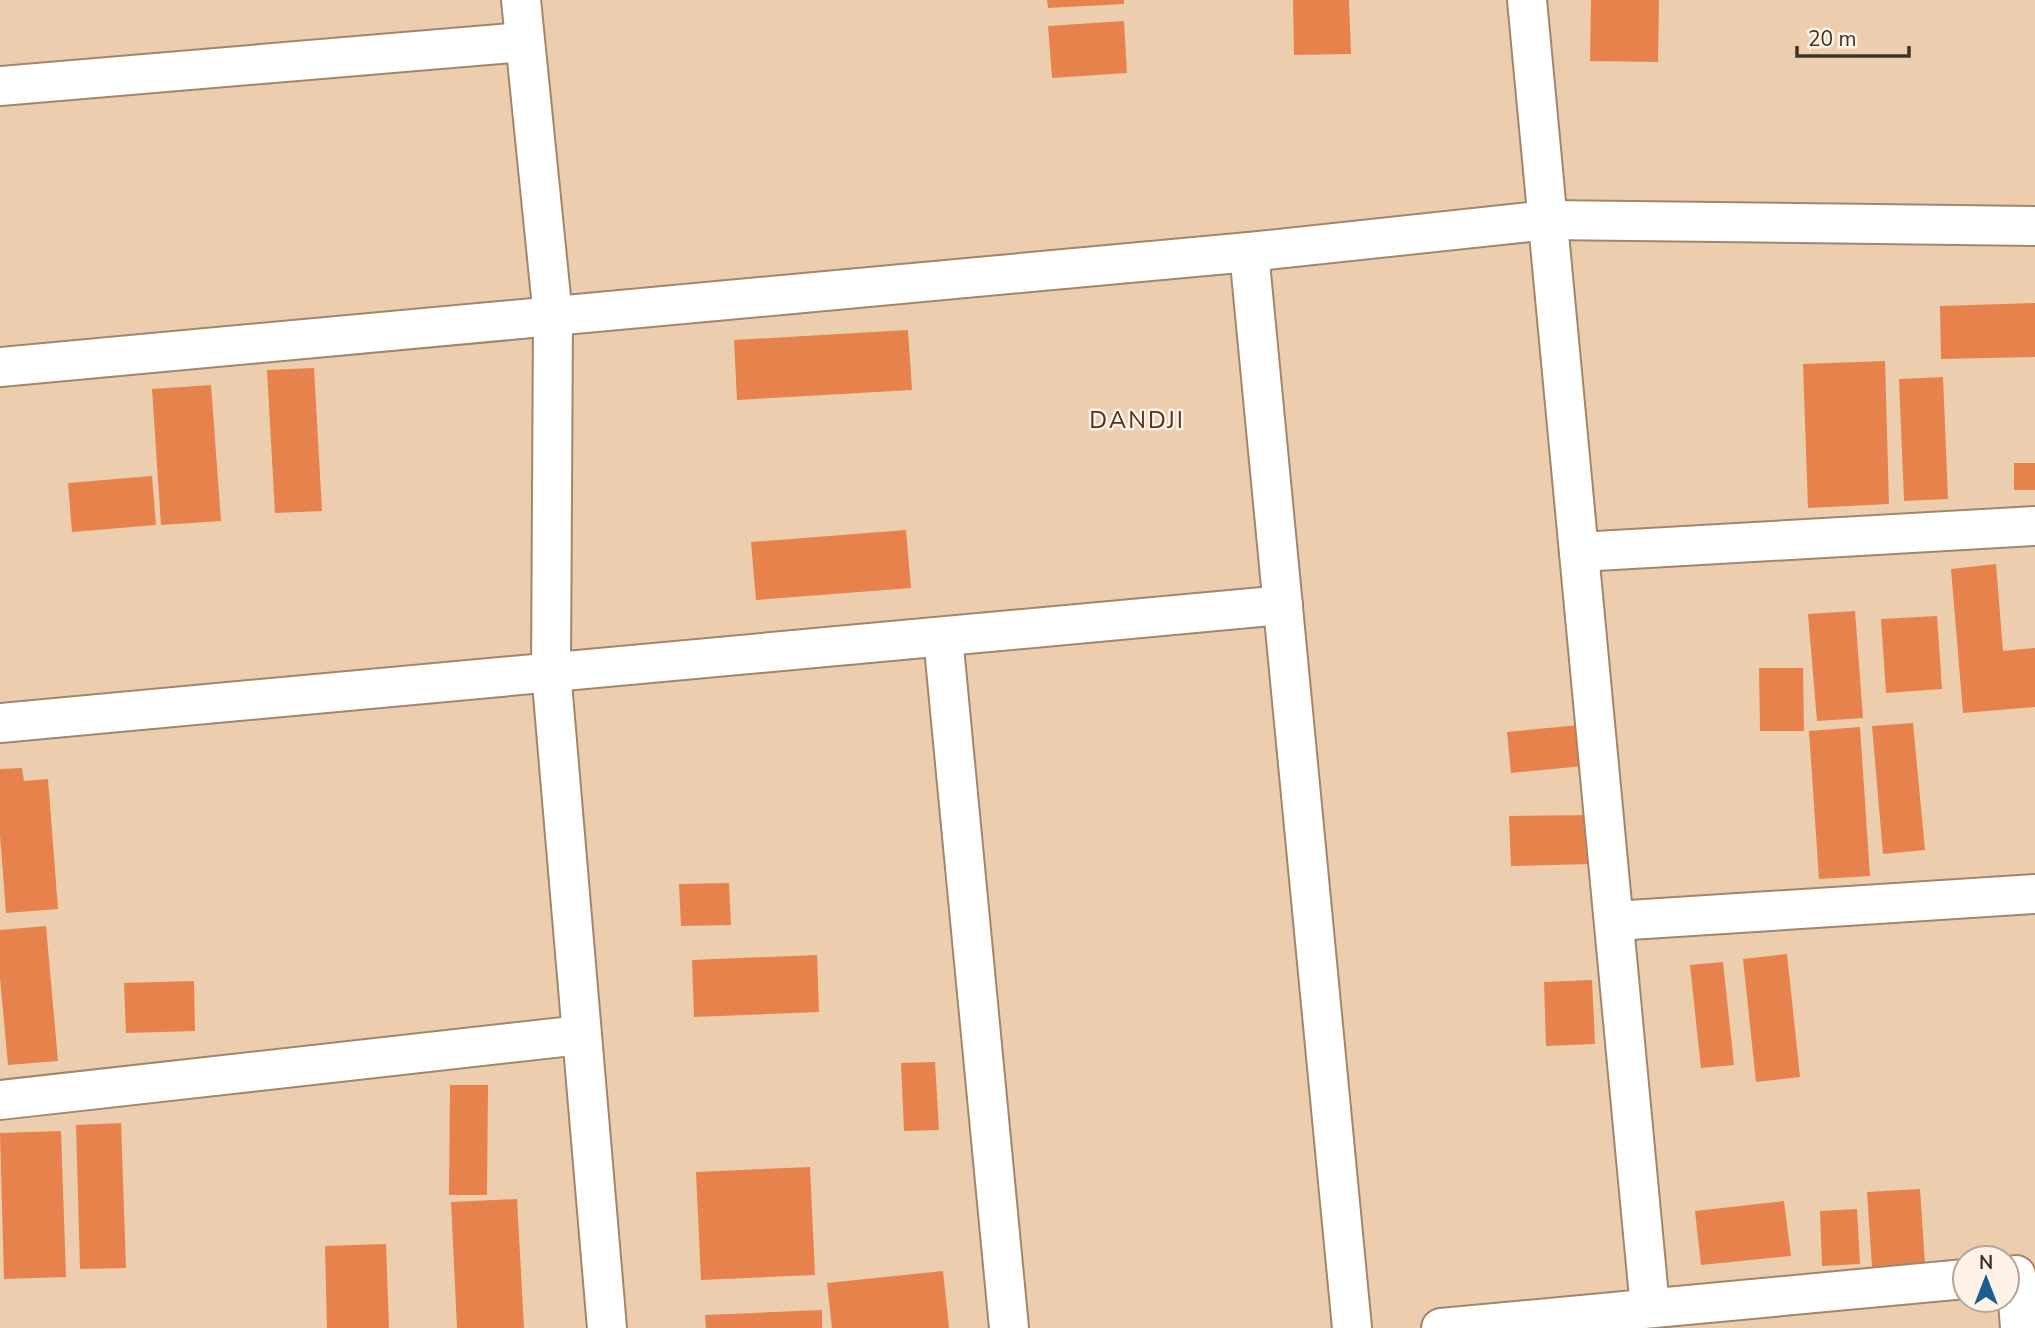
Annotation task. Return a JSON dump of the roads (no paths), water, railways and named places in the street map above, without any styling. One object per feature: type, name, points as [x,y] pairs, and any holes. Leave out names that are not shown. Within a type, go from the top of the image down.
[{"type":"street","points":[[521,0],[553,317],[551,671],[607,1328]]},
{"type":"street","points":[[1527,0],[1650,1308]]},
{"type":"street","points":[[0,86],[524,42]]},
{"type":"street","points":[[0,366],[1249,252],[1548,220],[2035,226]]},
{"type":"street","points":[[1249,252],[1352,1328]]},
{"type":"street","points":[[1579,552],[2035,526]]},
{"type":"street","points":[[0,723],[1283,605]]},
{"type":"street","points":[[943,637],[1009,1328]]},
{"type":"street","points":[[1614,921],[2035,894]]},
{"type":"street","points":[[0,1100],[580,1034]]},
{"type":"street","points":[[1441,1328],[1951,1280]]},
{"type":"district","name":"DANDJI","points":[[1137,420]]}]
